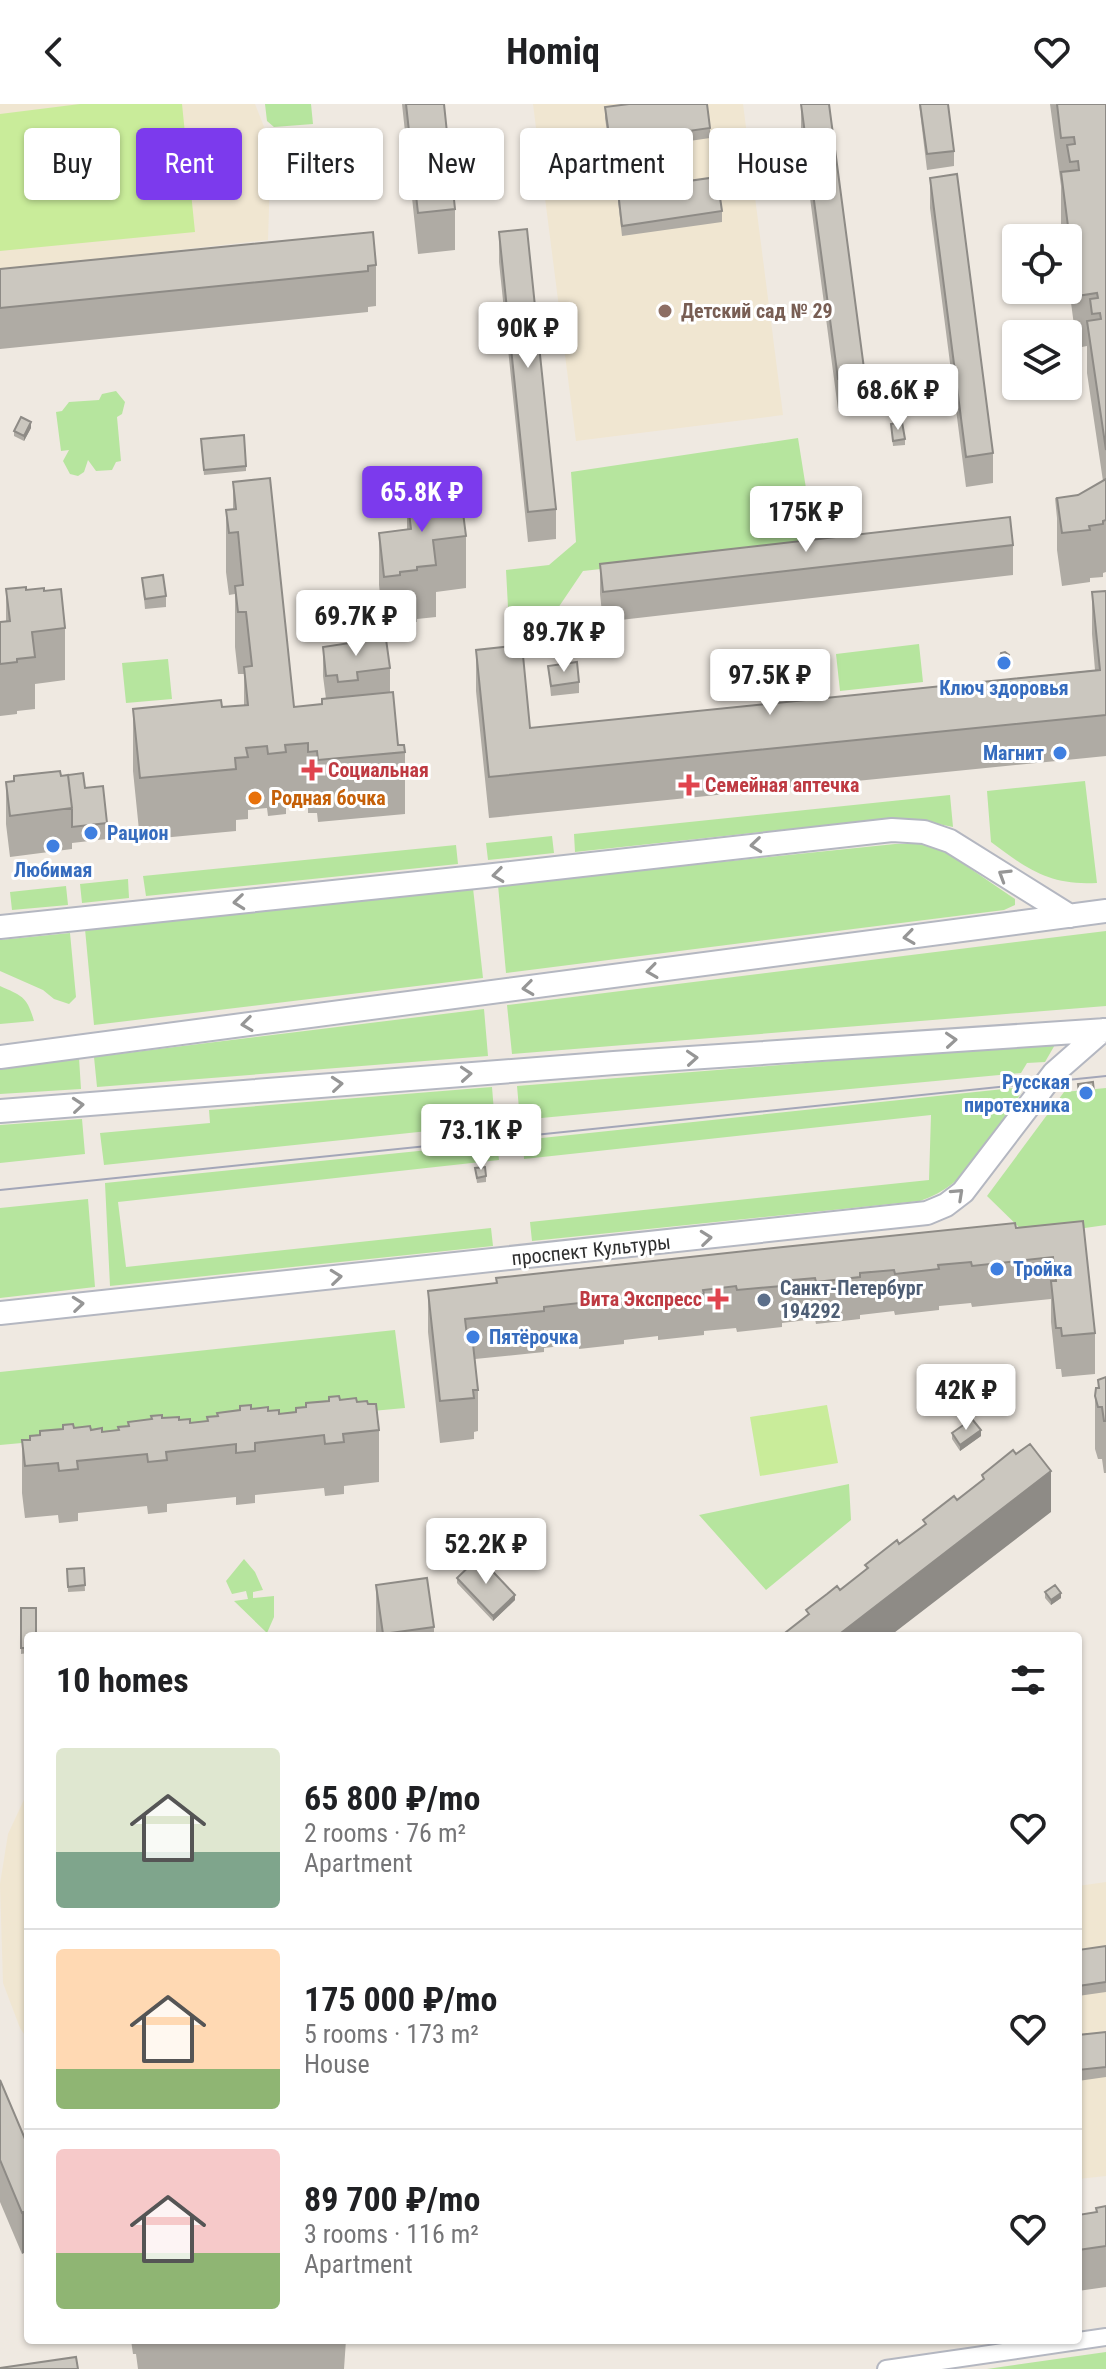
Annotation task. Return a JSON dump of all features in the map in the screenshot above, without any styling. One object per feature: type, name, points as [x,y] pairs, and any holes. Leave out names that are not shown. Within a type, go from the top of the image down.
[{"type":"street","points":[[0,927],[892,830],[924,832],[950,841],[1070,916]]},
{"type":"street","points":[[0,1057],[1106,911]]},
{"type":"street","name":"проспект Культуры","points":[[0,1111],[614,1063],[1104,1030]]},
{"type":"street","name":"проспект Культуры","points":[[0,1313],[927,1213],[946,1205],[963,1192],[1054,1073],[1104,1030]]},
{"type":"street","points":[[1082,2340],[1106,2337]]},
{"type":"street","points":[[886,2369],[1058,2344]]},
{"type":"shaded area","points":[[0,104],[255,104],[265,128],[258,128],[258,200],[269,200],[268,240],[0,270]]},
{"type":"shaded area","name":"Детский сад № 29","points":[[533,104],[743,104],[746,128],[709,128],[709,200],[755,200],[783,415],[576,441],[545,200],[693,200],[693,128],[536,128]]},
{"type":"shaded area","points":[[24,1800],[24,2034],[3,1983],[0,1884],[8,1834]]},
{"type":"shaded area","points":[[1106,1882],[1106,2176],[1082,2179],[1082,1885]]},
{"type":"green space","points":[[80,104],[182,104],[184,128],[136,128],[136,200],[192,200],[195,232],[0,251],[0,114]]},
{"type":"green space","points":[[265,104],[311,104],[313,124],[274,127],[267,121]]},
{"type":"green space","points":[[116,391],[125,402],[122,414],[117,417],[121,461],[116,462],[112,470],[96,471],[88,460],[84,472],[78,476],[70,474],[63,461],[69,450],[61,451],[56,412],[62,411],[69,402],[99,400],[102,394]]},
{"type":"green space","points":[[798,438],[815,545],[583,571],[535,642],[509,626],[506,570],[549,565],[576,542],[571,472]]},
{"type":"green space","points":[[919,644],[923,682],[840,691],[836,654]]},
{"type":"green space","points":[[168,659],[172,699],[126,703],[122,663]]},
{"type":"green space","points":[[1085,781],[1097,883],[1066,882],[1040,874],[991,842],[987,791]]},
{"type":"green space","points":[[950,795],[953,827],[893,818],[575,852],[574,834]]},
{"type":"green space","points":[[552,836],[554,853],[488,860],[486,843]]},
{"type":"green space","points":[[895,844],[922,844],[946,852],[1015,899],[1015,905],[1004,910],[506,973],[498,885]]},
{"type":"green space","points":[[456,845],[458,864],[146,896],[143,876]]},
{"type":"green space","points":[[128,879],[129,898],[82,903],[80,884]]},
{"type":"green space","points":[[66,886],[68,905],[12,910],[10,892]]},
{"type":"green space","points":[[473,888],[483,978],[94,1025],[85,929]]},
{"type":"green space","points":[[1106,931],[1106,1006],[512,1054],[507,1005]]},
{"type":"green space","points":[[70,933],[76,997],[69,1004],[0,971],[0,940]]},
{"type":"green space","points":[[0,986],[23,998],[34,1021],[0,1024]]},
{"type":"green space","points":[[484,1009],[488,1056],[97,1087],[94,1057]]},
{"type":"green space","points":[[1056,1043],[1045,1062],[1027,1063],[1021,1073],[520,1120],[517,1086]]},
{"type":"green space","points":[[79,1058],[81,1089],[0,1094],[0,1068]]},
{"type":"green space","points":[[492,1087],[495,1124],[104,1165],[100,1133],[210,1123],[209,1110]]},
{"type":"green space","points":[[1022,1087],[980,1156],[954,1183],[920,1201],[532,1241],[530,1222],[929,1180],[931,1115],[524,1159],[523,1140]]},
{"type":"green space","points":[[1106,1088],[1106,1225],[1028,1236],[987,1196],[1064,1092]]},
{"type":"green space","points":[[82,1119],[85,1154],[0,1163],[0,1125]]},
{"type":"green space","points":[[497,1143],[499,1160],[118,1202],[126,1267],[491,1228],[493,1246],[110,1286],[105,1183]]},
{"type":"green space","points":[[88,1199],[95,1287],[0,1298],[0,1208]]},
{"type":"green space","points":[[395,1330],[405,1408],[0,1445],[0,1372]]},
{"type":"green space","points":[[827,1405],[838,1463],[760,1476],[750,1417]]},
{"type":"green space","points":[[849,1484],[851,1520],[766,1590],[699,1515]]},
{"type":"green space","points":[[244,1559],[255,1572],[263,1590],[253,1592],[253,1598],[274,1596],[274,1617],[267,1632],[234,1601],[248,1599],[246,1591],[232,1594],[226,1581]]},
{"type":"green space","points":[[1106,2352],[1106,2369],[987,2369]]},
{"type":"building","points":[[406,104],[444,104],[447,128],[409,128]]},
{"type":"building","points":[[707,104],[710,128],[608,128],[605,107]]},
{"type":"building","points":[[801,104],[829,104],[832,128],[804,128]]},
{"type":"building","points":[[920,104],[948,104],[954,151],[927,154]]},
{"type":"building","points":[[1057,104],[1106,104],[1106,450],[1087,321],[1101,319],[1100,313],[1092,314],[1090,299],[1098,298],[1097,293],[1082,295],[1082,224],[1068,224],[1061,172],[1079,170],[1078,161],[1070,162],[1067,145],[1075,144],[1074,137],[1061,138]]},
{"type":"building","points":[[836,157],[865,376],[838,379],[814,200],[836,200]]},
{"type":"building","points":[[957,174],[993,453],[966,457],[930,178]]},
{"type":"building","points":[[709,178],[709,200],[720,200],[722,211],[622,226],[619,200],[693,200],[693,180]]},
{"type":"building","points":[[417,200],[454,200],[455,209],[418,213]]},
{"type":"building","points":[[527,229],[556,509],[528,512],[499,232]]},
{"type":"building","points":[[373,232],[376,265],[368,266],[368,271],[0,308],[0,269]]},
{"type":"building","points":[[21,417],[31,422],[24,436],[14,431]]},
{"type":"building","points":[[902,422],[905,439],[893,441],[891,424]]},
{"type":"building","points":[[244,435],[246,466],[204,470],[201,439]]},
{"type":"building","points":[[270,478],[294,707],[322,704],[322,699],[393,692],[398,745],[404,745],[405,752],[318,760],[317,751],[308,752],[308,743],[285,745],[286,752],[268,754],[267,746],[246,748],[248,757],[235,758],[236,769],[140,778],[133,709],[221,700],[222,707],[248,705],[244,667],[252,666],[246,612],[238,612],[235,586],[243,585],[238,532],[229,533],[226,510],[236,509],[233,482]]},
{"type":"building","points":[[1106,479],[1106,520],[1103,524],[1089,526],[1090,530],[1062,533],[1057,498],[1078,495]]},
{"type":"building","points":[[426,494],[427,498],[461,497],[466,536],[433,540],[436,565],[384,577],[379,533],[411,529],[407,497]]},
{"type":"building","points":[[1010,517],[1013,545],[603,592],[600,564]]},
{"type":"building","points":[[163,575],[166,596],[145,599],[142,578]]},
{"type":"building","points":[[26,587],[26,590],[61,589],[65,628],[32,632],[35,657],[0,664],[0,622],[10,621],[6,589]]},
{"type":"building","points":[[1106,591],[1106,715],[489,777],[476,650],[522,645],[530,728],[1100,670],[1092,592]]},
{"type":"building","points":[[366,636],[366,641],[386,639],[390,668],[357,672],[358,680],[338,682],[337,675],[326,676],[323,647],[350,643],[349,638]]},
{"type":"building","points":[[1001,653],[1009,655],[1007,663],[1002,664],[999,661]]},
{"type":"building","points":[[577,662],[579,682],[551,686],[548,666]]},
{"type":"building","points":[[60,771],[61,776],[68,775],[72,808],[10,816],[6,782],[14,781],[14,776]]},
{"type":"building","points":[[83,773],[85,788],[103,786],[107,823],[72,827],[68,775]]},
{"type":"building","points":[[1093,1082],[1094,1092],[1079,1094],[1078,1084]]},
{"type":"building","points":[[485,1167],[486,1176],[477,1178],[475,1168]]},
{"type":"building","points":[[1083,1221],[1095,1333],[1062,1336],[1061,1328],[1056,1328],[1051,1281],[1056,1281],[1053,1257],[972,1266],[971,1262],[938,1265],[939,1269],[895,1274],[894,1270],[860,1273],[860,1277],[816,1282],[815,1278],[782,1281],[782,1286],[737,1290],[736,1286],[703,1290],[704,1294],[658,1299],[658,1295],[623,1298],[624,1302],[579,1307],[579,1303],[544,1307],[544,1311],[465,1319],[468,1344],[473,1344],[478,1390],[473,1390],[474,1398],[440,1401],[428,1291],[497,1283],[496,1278],[783,1247],[1015,1223],[1016,1228]]},
{"type":"building","points":[[1106,1377],[1104,1421],[1102,1407],[1098,1407],[1095,1396],[1096,1388],[1099,1388],[1098,1380]]},
{"type":"building","points":[[339,1396],[340,1400],[356,1398],[357,1402],[376,1404],[379,1430],[343,1434],[344,1442],[325,1444],[324,1435],[255,1443],[255,1451],[236,1453],[236,1444],[166,1452],[167,1460],[148,1462],[147,1454],[77,1461],[78,1469],[59,1471],[58,1463],[25,1466],[22,1440],[40,1435],[40,1431],[63,1429],[63,1425],[73,1424],[74,1428],[90,1426],[91,1430],[102,1428],[102,1432],[119,1430],[118,1427],[129,1426],[128,1422],[162,1415],[162,1418],[190,1419],[190,1423],[208,1421],[207,1417],[218,1416],[217,1413],[251,1405],[251,1409],[268,1407],[268,1411],[279,1410],[279,1414],[296,1412],[296,1408],[306,1407],[306,1403],[329,1401],[329,1397]]},
{"type":"building","points":[[972,1419],[981,1430],[960,1445],[952,1433]]},
{"type":"building","points":[[1030,1444],[1051,1471],[842,1632],[786,1632],[809,1614],[806,1610],[837,1586],[840,1590],[897,1540],[899,1544],[926,1524],[923,1520],[954,1496],[957,1500],[984,1479],[982,1475],[1013,1450],[1016,1454]]},
{"type":"building","points":[[470,1521],[473,1541],[455,1544],[452,1523]]},
{"type":"building","points":[[479,1557],[515,1595],[493,1616],[457,1578]]},
{"type":"building","points":[[84,1568],[85,1585],[68,1587],[67,1569]]},
{"type":"building","points":[[427,1578],[434,1627],[383,1632],[376,1585]]},
{"type":"building","points":[[1055,1585],[1061,1593],[1051,1600],[1045,1592]]},
{"type":"building","points":[[21,1608],[36,1608],[36,1632],[24,1632],[24,1648],[21,1648]]},
{"type":"building","points":[[1106,1946],[1106,1982],[1082,1985],[1082,1949]]},
{"type":"building","points":[[1106,2032],[1106,2067],[1082,2070],[1082,2035]]},
{"type":"building","points":[[0,2080],[24,2137],[22,2213],[0,2160]]},
{"type":"building","points":[[1106,2206],[1106,2246],[1082,2249],[1082,2214],[1097,2212],[1096,2208]]},
{"type":"building","points":[[76,2357],[78,2369],[0,2369],[0,2368]]},
{"type":"tram line","points":[[0,1190],[1106,1076]]},
{"type":"place","name":"Детский сад № 29","points":[[665,311]]},
{"type":"place","name":"Ключ здоровья","points":[[1004,663]]},
{"type":"place","name":"Магнит","points":[[1060,753]]},
{"type":"place","name":"Социальная","points":[[312,770]]},
{"type":"place","name":"Семейная аптечка","points":[[689,785]]},
{"type":"place","name":"Родная бочка","points":[[255,798]]},
{"type":"place","name":"Рацион","points":[[91,833]]},
{"type":"place","name":"Любимая","points":[[53,846]]},
{"type":"place","name":"Русская пиротехника","points":[[1086,1093]]},
{"type":"place","name":"Тройка","points":[[997,1269]]},
{"type":"place","name":"Вита Экспресс","points":[[718,1299]]},
{"type":"place","name":"Санкт-Петербург 194292","points":[[764,1300]]},
{"type":"place","name":"Пятёрочка","points":[[473,1337]]}]
